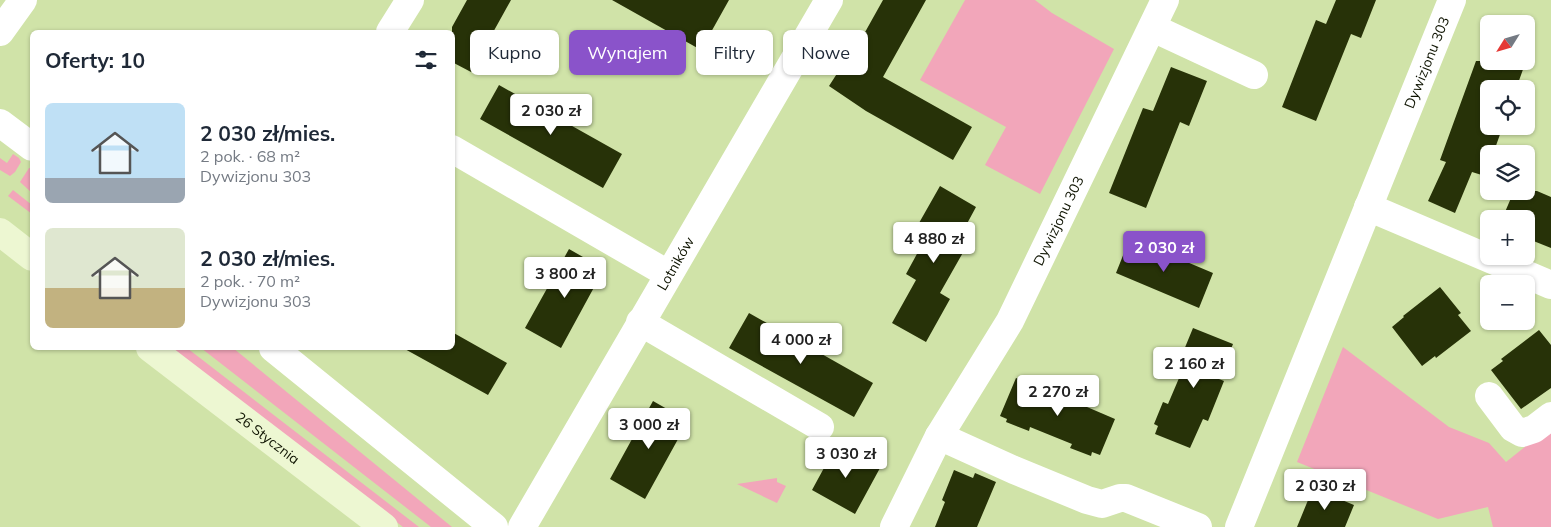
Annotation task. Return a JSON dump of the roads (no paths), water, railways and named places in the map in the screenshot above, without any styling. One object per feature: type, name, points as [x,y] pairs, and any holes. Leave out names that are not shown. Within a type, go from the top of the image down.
[{"type":"street","points":[[0,32],[23,0]]},
{"type":"street","points":[[391,30],[410,0]]},
{"type":"street","name":"Lotników","points":[[522,527],[829,0]]},
{"type":"street","name":"Dywizjonu 303","points":[[894,527],[939,436],[1010,321],[1165,0]]},
{"type":"street","name":"Dywizjonu 303","points":[[1239,527],[1452,0]]},
{"type":"street","points":[[1153,28],[1254,74]]},
{"type":"street","points":[[0,123],[30,146]]},
{"type":"street","points":[[455,151],[668,274]]},
{"type":"street","points":[[1368,208],[1551,285]]},
{"type":"street","points":[[0,232],[30,255]]},
{"type":"street","points":[[640,322],[820,427]]},
{"type":"street","name":"26 Stycznia","points":[[153,350],[384,527]]},
{"type":"street","points":[[275,350],[494,527]]},
{"type":"street","points":[[1489,396],[1513,428],[1522,433],[1529,432],[1551,416]]},
{"type":"street","points":[[939,436],[1087,500],[1102,504],[1126,498],[1198,527]]}]
